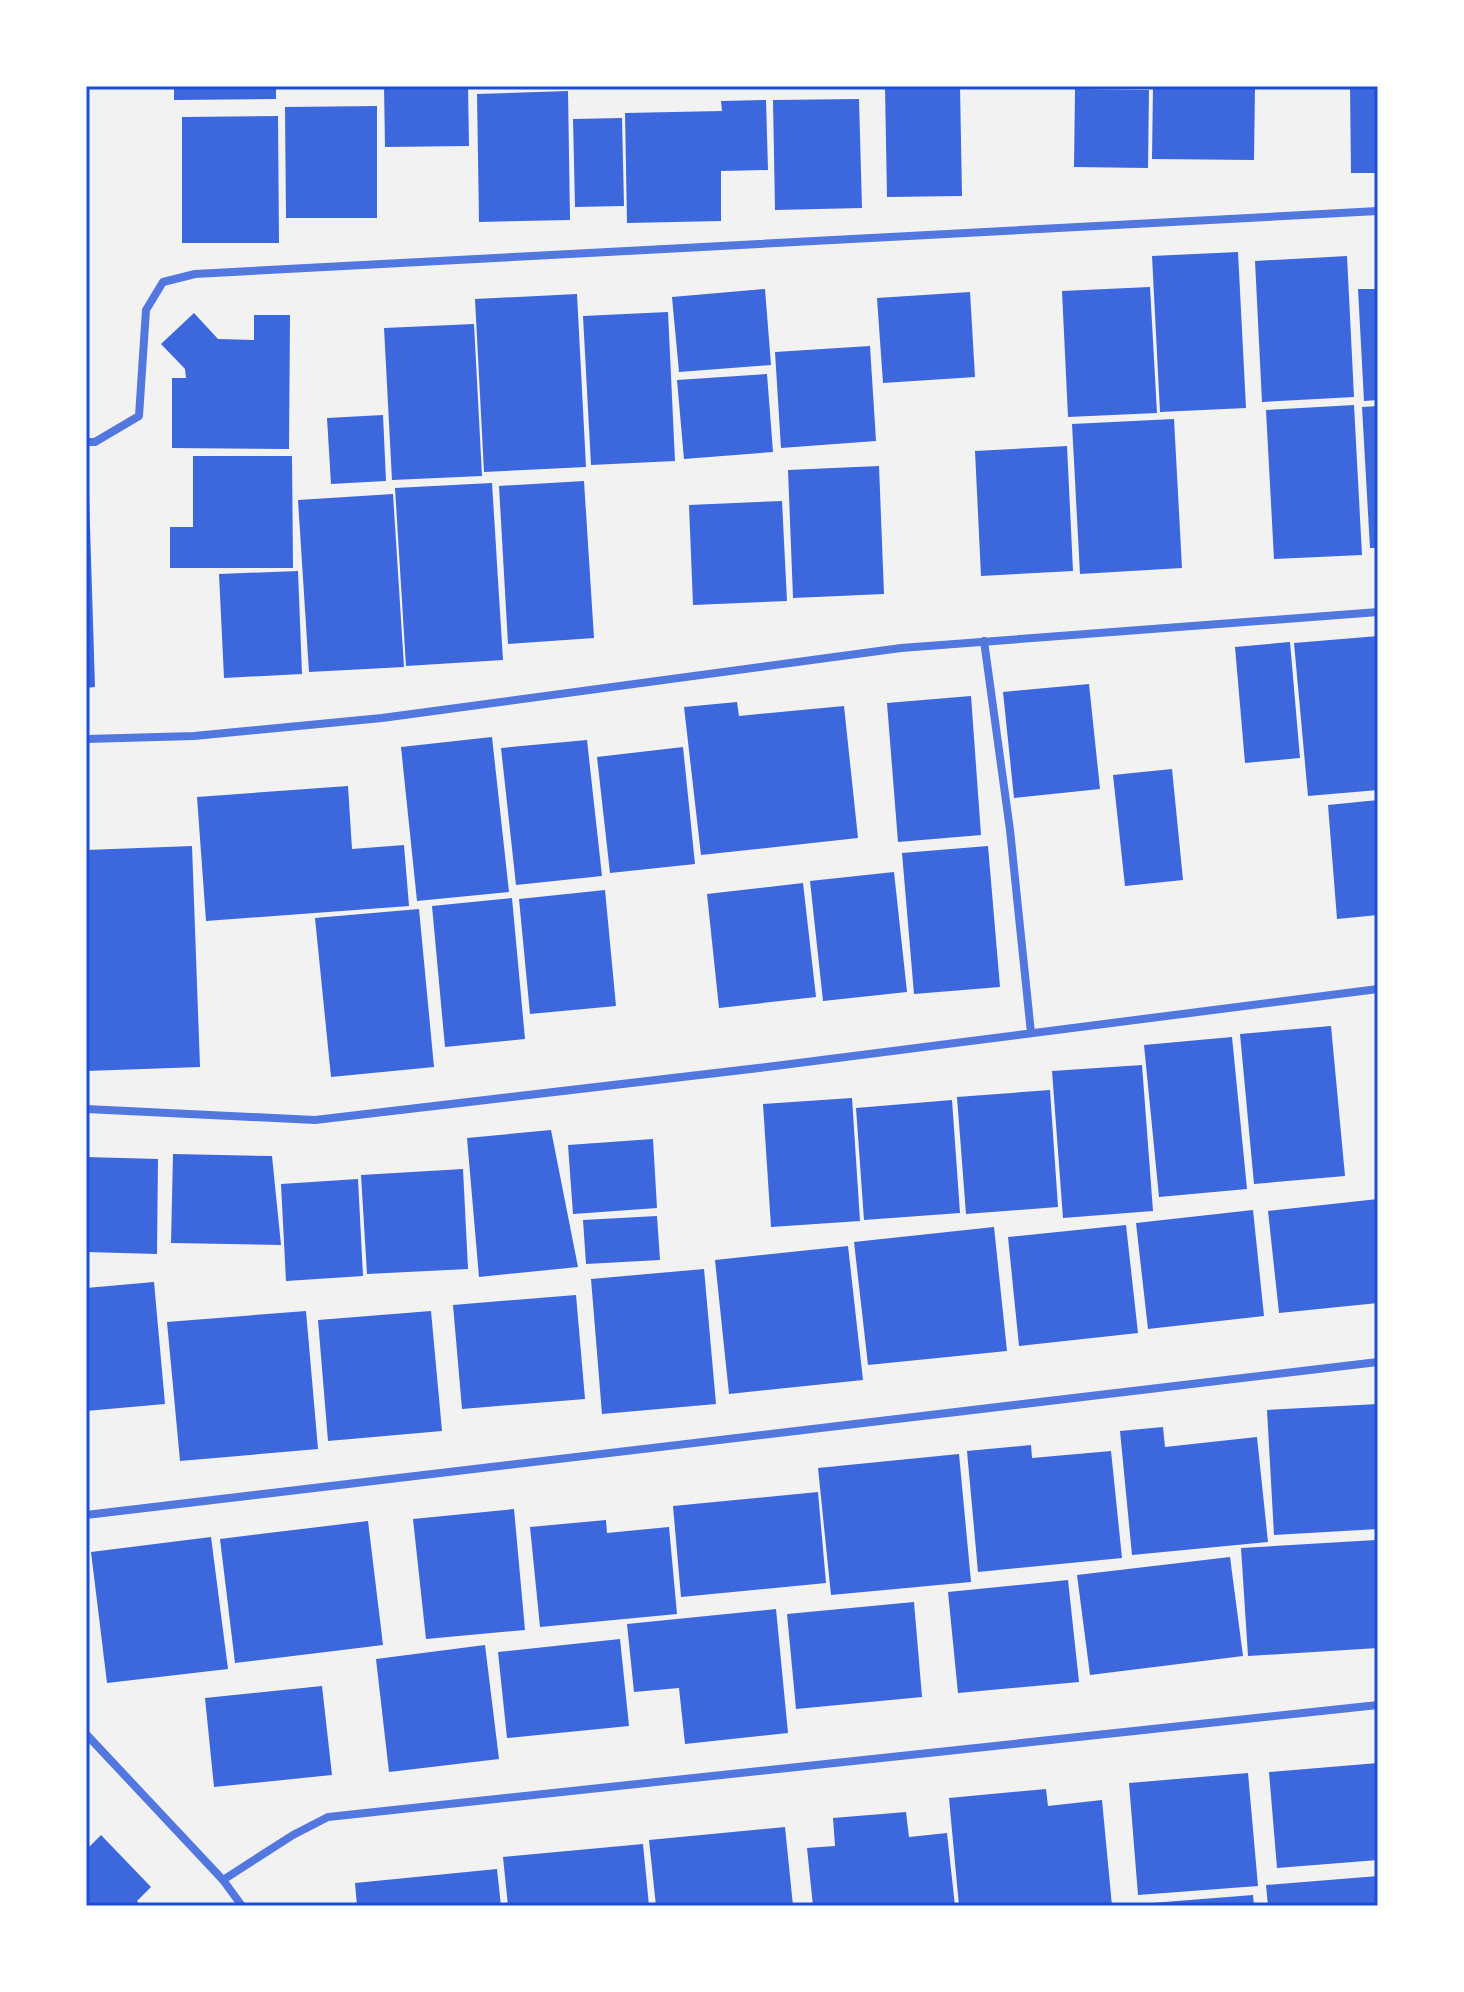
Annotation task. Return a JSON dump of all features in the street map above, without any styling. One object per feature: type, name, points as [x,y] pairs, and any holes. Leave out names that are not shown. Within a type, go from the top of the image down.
[{"type":"street","points":[[86,442],[95,442],[139,416],[146,310],[163,282],[195,274],[1378,211]]},
{"type":"street","points":[[86,739],[194,736],[382,718],[886,650],[1378,612]]},
{"type":"street","points":[[984,641],[1010,830],[1031,1033]]},
{"type":"street","points":[[86,1109],[315,1120],[1378,989]]},
{"type":"street","points":[[86,1515],[1378,1362]]},
{"type":"street","points":[[223,1880],[293,1835],[328,1817],[353,1813],[1378,1705]]},
{"type":"street","points":[[86,1734],[223,1880],[242,1906]]},
{"type":"building","points":[[174,86],[276,86],[276,99],[174,100]]},
{"type":"building","points":[[384,86],[468,86],[469,146],[385,147]]},
{"type":"building","points":[[885,86],[960,86],[962,196],[887,197]]},
{"type":"building","points":[[1153,86],[1255,86],[1254,160],[1152,159]]},
{"type":"building","points":[[1350,86],[1378,86],[1378,173],[1351,173]]},
{"type":"building","points":[[1075,89],[1149,90],[1148,168],[1074,167]]},
{"type":"building","points":[[568,91],[570,220],[479,222],[477,94]]},
{"type":"building","points":[[859,99],[862,208],[775,210],[773,100]]},
{"type":"building","points":[[766,100],[768,170],[721,171],[721,221],[627,223],[625,113],[722,111],[721,101]]},
{"type":"building","points":[[377,106],[377,218],[286,218],[285,107]]},
{"type":"building","points":[[278,116],[279,243],[182,243],[182,117]]},
{"type":"building","points":[[622,118],[624,206],[575,207],[573,119]]},
{"type":"building","points":[[1238,252],[1246,408],[1160,412],[1152,256]]},
{"type":"building","points":[[1347,256],[1354,397],[1262,402],[1255,261]]},
{"type":"building","points":[[1150,287],[1157,413],[1068,417],[1062,291]]},
{"type":"building","points":[[765,289],[771,365],[679,372],[672,297]]},
{"type":"building","points":[[1358,289],[1378,289],[1378,400],[1364,401]]},
{"type":"building","points":[[970,292],[975,377],[883,383],[877,298]]},
{"type":"building","points":[[577,294],[586,467],[484,472],[475,299]]},
{"type":"building","points":[[668,312],[675,461],[591,465],[583,316]]},
{"type":"building","points":[[194,313],[218,339],[254,340],[254,315],[290,315],[289,449],[172,448],[172,378],[186,378],[185,369],[161,344]]},
{"type":"building","points":[[474,324],[482,476],[392,480],[384,328]]},
{"type":"building","points":[[870,346],[876,441],[781,448],[775,352]]},
{"type":"building","points":[[767,374],[773,452],[684,459],[677,380]]},
{"type":"building","points":[[1354,405],[1362,555],[1274,559],[1266,410]]},
{"type":"building","points":[[1378,406],[1378,548],[1370,548],[1362,407]]},
{"type":"building","points":[[383,415],[386,481],[331,484],[327,418]]},
{"type":"building","points":[[1174,419],[1182,568],[1080,574],[1072,424]]},
{"type":"building","points":[[1067,446],[1073,571],[981,576],[975,451]]},
{"type":"building","points":[[193,456],[292,456],[293,568],[170,568],[170,527],[193,527]]},
{"type":"building","points":[[879,466],[884,594],[793,598],[788,470]]},
{"type":"building","points":[[584,481],[594,638],[508,644],[499,486]]},
{"type":"building","points":[[492,483],[503,660],[406,666],[395,488]]},
{"type":"building","points":[[89,494],[95,687],[86,688],[86,495]]},
{"type":"building","points":[[393,494],[404,667],[309,672],[298,500]]},
{"type":"building","points":[[782,501],[787,601],[693,605],[689,505]]},
{"type":"building","points":[[298,571],[302,674],[224,678],[219,574]]},
{"type":"building","points":[[1378,636],[1378,790],[1308,796],[1294,643]]},
{"type":"building","points":[[1290,642],[1300,758],[1245,763],[1235,647]]},
{"type":"building","points":[[1089,684],[1100,789],[1014,798],[1003,692]]},
{"type":"building","points":[[971,696],[981,835],[898,842],[887,703]]},
{"type":"building","points":[[737,702],[739,716],[844,706],[858,838],[701,855],[684,707]]},
{"type":"building","points":[[492,737],[509,892],[417,901],[401,747]]},
{"type":"building","points":[[587,740],[602,876],[516,885],[501,748]]},
{"type":"building","points":[[683,747],[695,864],[610,873],[597,757]]},
{"type":"building","points":[[1172,769],[1183,880],[1125,886],[1113,775]]},
{"type":"building","points":[[348,786],[352,849],[404,845],[409,906],[206,921],[197,797]]},
{"type":"building","points":[[1378,800],[1378,915],[1337,919],[1328,805]]},
{"type":"building","points":[[192,846],[200,1067],[86,1071],[86,850]]},
{"type":"building","points":[[988,846],[1000,987],[914,994],[902,853]]},
{"type":"building","points":[[894,872],[907,992],[823,1001],[810,881]]},
{"type":"building","points":[[803,883],[816,997],[719,1008],[707,894]]},
{"type":"building","points":[[605,890],[616,1006],[530,1014],[519,899]]},
{"type":"building","points":[[512,898],[525,1039],[445,1047],[432,906]]},
{"type":"building","points":[[419,909],[434,1067],[331,1077],[315,918]]},
{"type":"building","points":[[1331,1026],[1345,1176],[1254,1184],[1240,1034]]},
{"type":"building","points":[[1232,1037],[1247,1189],[1159,1197],[1144,1045]]},
{"type":"building","points":[[1142,1065],[1153,1211],[1063,1218],[1052,1071]]},
{"type":"building","points":[[1050,1090],[1058,1207],[966,1214],[957,1097]]},
{"type":"building","points":[[852,1098],[860,1221],[771,1227],[763,1104]]},
{"type":"building","points":[[952,1100],[960,1213],[864,1220],[856,1108]]},
{"type":"building","points":[[551,1130],[578,1267],[479,1277],[467,1138]]},
{"type":"building","points":[[653,1139],[657,1208],[573,1214],[568,1145]]},
{"type":"building","points":[[173,1154],[272,1156],[281,1245],[171,1243]]},
{"type":"building","points":[[86,1157],[158,1159],[157,1254],[86,1252]]},
{"type":"building","points":[[463,1169],[468,1269],[367,1274],[361,1175]]},
{"type":"building","points":[[358,1179],[363,1276],[286,1281],[281,1184]]},
{"type":"building","points":[[1378,1199],[1378,1303],[1279,1313],[1268,1211]]},
{"type":"building","points":[[1253,1210],[1264,1316],[1148,1329],[1136,1223]]},
{"type":"building","points":[[657,1216],[660,1260],[586,1264],[583,1220]]},
{"type":"building","points":[[1126,1225],[1138,1333],[1019,1346],[1008,1237]]},
{"type":"building","points":[[994,1227],[1007,1351],[868,1365],[854,1242]]},
{"type":"building","points":[[848,1246],[863,1380],[729,1394],[715,1260]]},
{"type":"building","points":[[704,1269],[716,1404],[602,1414],[591,1279]]},
{"type":"building","points":[[154,1282],[165,1404],[86,1411],[86,1288]]},
{"type":"building","points":[[576,1295],[585,1399],[462,1409],[453,1305]]},
{"type":"building","points":[[306,1311],[318,1449],[180,1461],[167,1322]]},
{"type":"building","points":[[431,1311],[442,1431],[328,1441],[318,1320]]},
{"type":"building","points":[[1378,1404],[1378,1529],[1274,1535],[1267,1410]]},
{"type":"building","points":[[1163,1427],[1165,1447],[1257,1437],[1268,1542],[1132,1555],[1120,1431]]},
{"type":"building","points":[[1031,1445],[1032,1458],[1111,1451],[1122,1558],[978,1572],[967,1451]]},
{"type":"building","points":[[959,1454],[971,1582],[831,1595],[818,1468]]},
{"type":"building","points":[[818,1492],[826,1583],[681,1597],[673,1506]]},
{"type":"building","points":[[514,1509],[525,1630],[426,1639],[413,1519]]},
{"type":"building","points":[[606,1520],[607,1533],[669,1527],[677,1614],[540,1627],[530,1527]]},
{"type":"building","points":[[368,1521],[383,1645],[235,1663],[220,1539]]},
{"type":"building","points":[[211,1537],[228,1669],[107,1683],[91,1552]]},
{"type":"building","points":[[1376,1540],[1378,1648],[1248,1656],[1241,1548]]},
{"type":"building","points":[[1230,1557],[1243,1656],[1090,1675],[1077,1575]]},
{"type":"building","points":[[1068,1580],[1079,1682],[958,1693],[948,1592]]},
{"type":"building","points":[[914,1602],[922,1697],[796,1709],[787,1614]]},
{"type":"building","points":[[776,1609],[788,1733],[685,1744],[679,1688],[634,1692],[627,1624]]},
{"type":"building","points":[[620,1639],[629,1726],[507,1738],[498,1652]]},
{"type":"building","points":[[485,1645],[499,1759],[389,1772],[376,1659]]},
{"type":"building","points":[[322,1686],[332,1775],[214,1787],[205,1698]]},
{"type":"building","points":[[1378,1763],[1378,1860],[1277,1868],[1269,1772]]},
{"type":"building","points":[[1248,1773],[1258,1886],[1138,1895],[1129,1783]]},
{"type":"building","points":[[1046,1789],[1048,1806],[1102,1800],[1112,1906],[959,1906],[949,1798]]},
{"type":"building","points":[[906,1812],[909,1837],[947,1833],[955,1906],[813,1906],[807,1848],[835,1846],[833,1818]]},
{"type":"building","points":[[785,1827],[793,1906],[656,1906],[649,1840]]},
{"type":"building","points":[[101,1835],[151,1887],[137,1901],[141,1906],[86,1906],[86,1850]]},
{"type":"building","points":[[643,1844],[649,1906],[508,1906],[503,1857]]},
{"type":"building","points":[[497,1869],[501,1906],[357,1906],[355,1883]]},
{"type":"building","points":[[1378,1876],[1378,1906],[1268,1906],[1266,1885]]},
{"type":"building","points":[[1253,1895],[1254,1906],[1139,1906],[1139,1904]]}]
